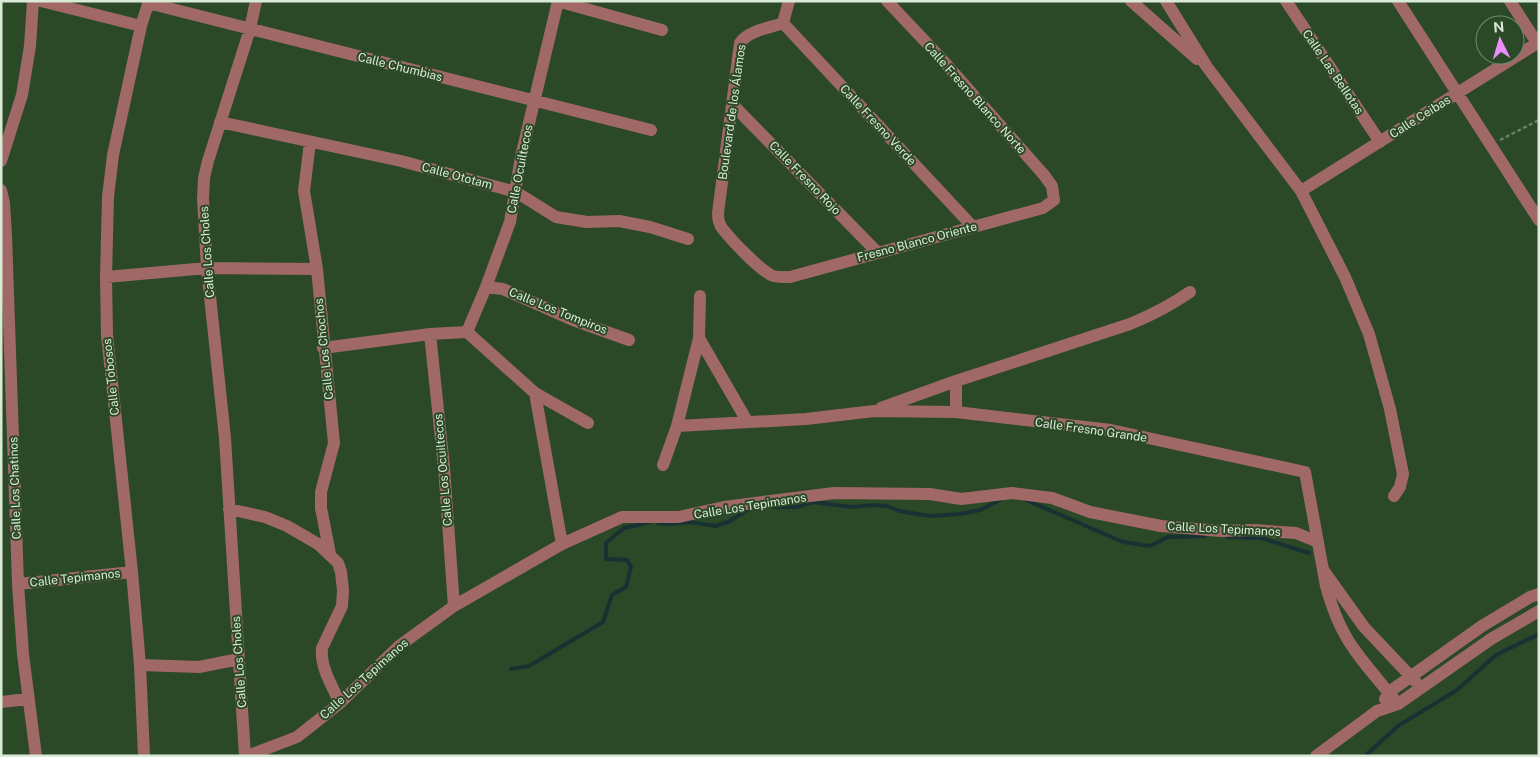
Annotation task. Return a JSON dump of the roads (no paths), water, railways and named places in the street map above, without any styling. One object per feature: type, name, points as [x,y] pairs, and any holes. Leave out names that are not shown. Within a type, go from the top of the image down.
[{"type":"street","points":[[1,161],[22,95],[30,46],[33,1]]},
{"type":"street","points":[[41,1],[141,26]]},
{"type":"street","name":"Calle Los Choles","points":[[246,756],[225,438],[207,268],[203,199],[204,178],[250,29],[256,1]]},
{"type":"street","points":[[558,1],[662,30]]},
{"type":"street","name":"Calle Ocuiltecos","points":[[467,332],[510,222],[521,157],[558,1]]},
{"type":"street","points":[[784,23],[789,1]]},
{"type":"street","name":"Calle Fresno Blanco Norte","points":[[887,1],[938,55],[1044,175],[1052,186],[1054,200]]},
{"type":"street","points":[[1131,1],[1207,67]]},
{"type":"street","points":[[1166,1],[1207,67],[1301,191],[1345,277],[1369,334],[1390,409],[1403,474],[1400,487],[1394,496]]},
{"type":"street","name":"Calle Las Bellotas","points":[[1286,1],[1380,142]]},
{"type":"street","points":[[1398,1],[1539,220]]},
{"type":"street","points":[[1510,1],[1538,43]]},
{"type":"street","name":"Calle Tobosos","points":[[144,756],[140,665],[132,572],[107,335],[106,277],[108,198],[111,172],[141,26],[148,2]]},
{"type":"street","name":"Calle Chumbias","points":[[148,2],[534,102],[651,130]]},
{"type":"street","name":"Boulevard de los Álamos","points":[[778,277],[768,273],[748,256],[722,228],[718,213],[740,43],[744,37],[751,33],[784,23]]},
{"type":"street","name":"Calle Fresno Verde","points":[[784,23],[973,228]]},
{"type":"street","name":"Calle Ceibas","points":[[1301,191],[1538,43]]},
{"type":"street","name":"Calle Fresno Rojo","points":[[732,104],[878,252]]},
{"type":"street","name":"Calle Ototam","points":[[220,122],[401,161],[516,192],[556,216],[587,222],[619,221],[688,239]]},
{"type":"street","name":"Calle Los Chochos","points":[[310,142],[304,190],[316,269],[334,444],[324,477],[321,500],[330,554]]},
{"type":"street","name":"Calle Los Chatinos","points":[[1,190],[4,203],[6,235],[22,654],[36,756]]},
{"type":"street","name":"Fresno Blanco Oriente","points":[[778,277],[790,277],[973,228],[1043,208],[1054,200]]},
{"type":"street","points":[[106,277],[207,268],[316,269]]},
{"type":"street","name":"Calle Los Tompiros","points":[[486,287],[503,289],[573,320],[629,340]]},
{"type":"street","name":"Calle Fresno Grande","points":[[874,411],[956,381],[1130,324],[1173,304],[1190,292]]},
{"type":"street","points":[[663,465],[677,426],[699,338],[700,296]]},
{"type":"street","points":[[323,348],[430,334],[467,332],[535,393],[588,423]]},
{"type":"street","name":"Calle Los Ocuiltecos","points":[[430,334],[444,467],[454,606]]},
{"type":"street","points":[[699,338],[747,421]]},
{"type":"street","points":[[956,381],[956,412]]},
{"type":"street","points":[[535,393],[562,544]]},
{"type":"street","name":"Calle Fresno Grande","points":[[677,426],[806,419],[874,411],[956,412],[1111,430],[1305,472],[1318,542]]},
{"type":"street","name":"Calle Los Tepimanos","points":[[246,756],[297,737],[340,703],[399,646],[454,606],[562,544],[622,518],[679,517],[724,507],[834,494],[930,494],[962,499],[1012,493],[1052,498],[1090,512],[1161,526],[1221,531],[1254,530],[1296,533],[1318,542]]},
{"type":"street","points":[[229,509],[265,517],[287,526],[318,544],[338,563],[344,590],[342,606],[322,648],[321,655],[325,671],[340,703]]},
{"type":"street","points":[[1318,542],[1331,603],[1339,624],[1354,649],[1398,704]]},
{"type":"street","points":[[1323,569],[1364,627],[1421,688]]},
{"type":"street","name":"Calle Tepimanos","points":[[18,584],[132,572]]},
{"type":"street","points":[[1377,711],[1389,692],[1482,626],[1539,594]]},
{"type":"street","points":[[1316,756],[1377,711],[1398,704],[1491,639],[1539,611]]},
{"type":"street","points":[[140,665],[199,667],[239,660]]},
{"type":"street","points":[[1,702],[28,700]]},
{"type":"waterway","points":[[770,507],[798,507],[812,502],[852,507],[874,505],[887,506],[899,511],[930,516],[960,514],[980,510],[1000,500]]},
{"type":"waterway","points":[[1026,500],[1123,542],[1150,546],[1168,537],[1205,536]]},
{"type":"waterway","points":[[658,523],[690,522],[715,526],[728,522],[749,509]]},
{"type":"waterway","points":[[511,669],[529,666],[603,622],[612,595],[626,587],[631,567],[627,560],[606,559],[606,543],[624,528],[651,522]]},
{"type":"waterway","points":[[1227,537],[1261,538],[1309,553]]},
{"type":"waterway","points":[[1365,756],[1398,726],[1457,690],[1496,655],[1539,634]]}]
